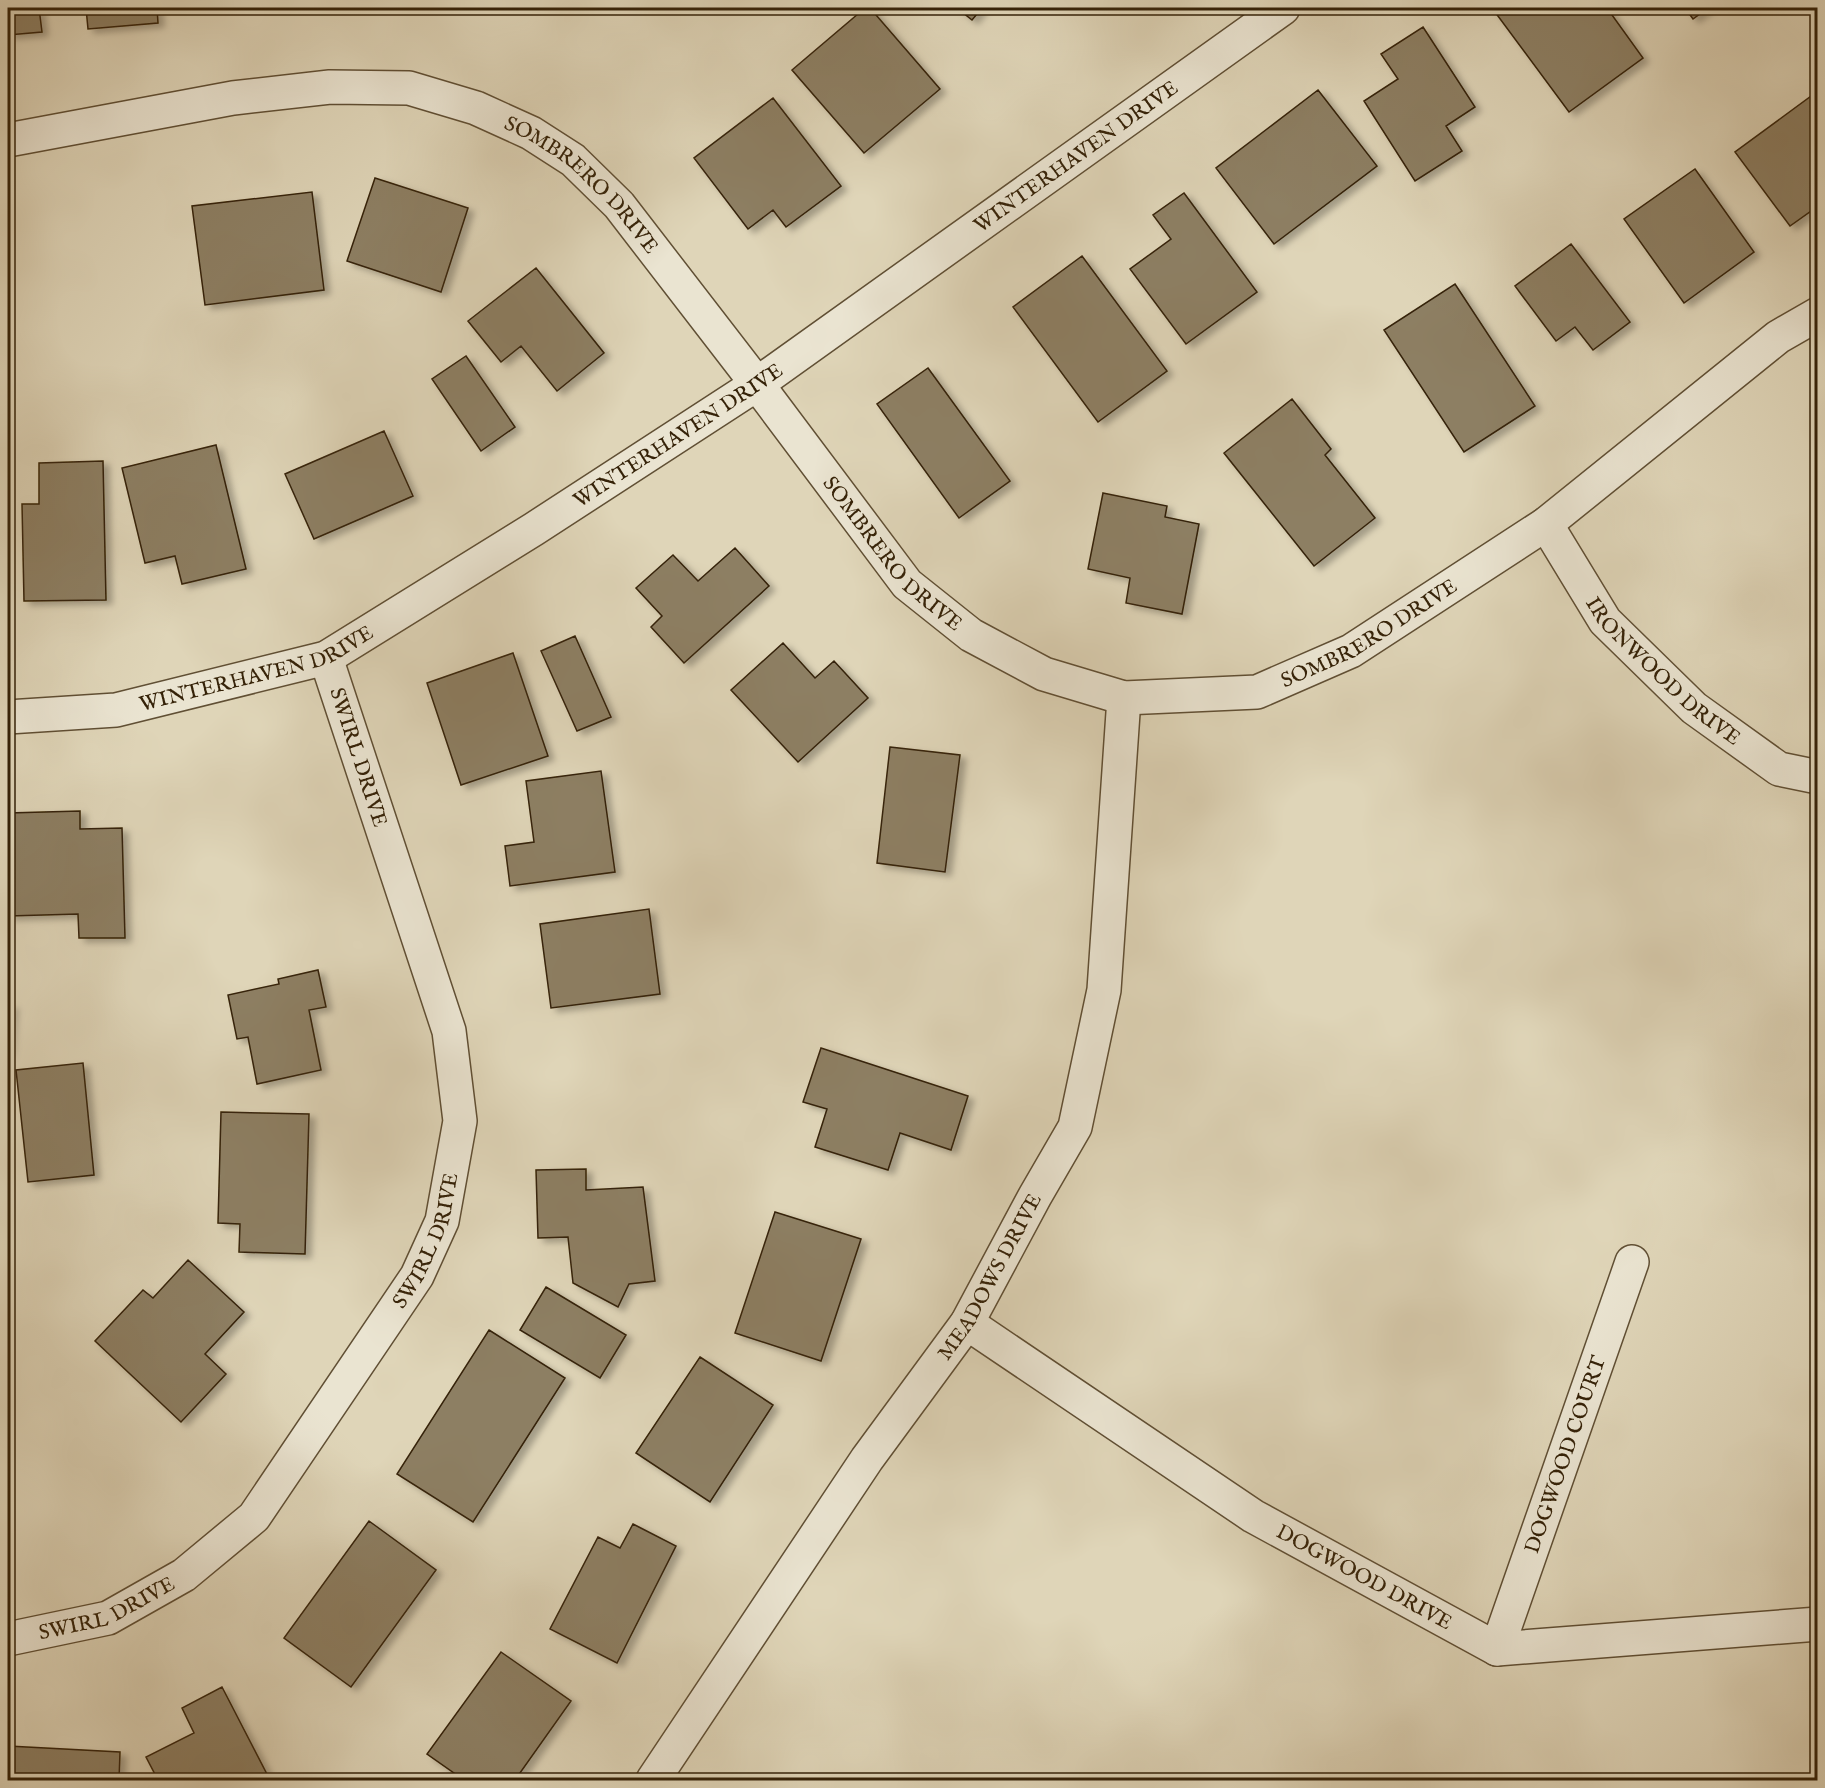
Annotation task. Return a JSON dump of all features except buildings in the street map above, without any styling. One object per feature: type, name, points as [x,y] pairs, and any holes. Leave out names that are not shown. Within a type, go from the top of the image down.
[{"type":"street","name":"WINTERHAVEN DRIVE","points":[[8,717],[116,710],[326,658],[534,529],[757,384],[1283,8]]},
{"type":"street","name":"SOMBRERO DRIVE","points":[[8,140],[233,98],[330,87],[409,88],[476,108],[531,133],[573,159],[619,205],[907,584],[971,635],[1044,674],[1124,698],[1257,692],[1351,651],[1546,524],[1778,337],[1818,314]]},
{"type":"street","name":"IRONWOOD DRIVE","points":[[1546,524],[1605,621],[1694,708],[1779,769],[1818,777]]},
{"type":"street","name":"SWIRL DRIVE","points":[[8,1639],[108,1618],[184,1575],[254,1517],[417,1276],[442,1221],[460,1121],[449,1031],[326,658]]},
{"type":"street","name":"MEADOWS DRIVE","points":[[653,1780],[867,1460],[967,1323],[1074,1127],[1104,990],[1124,698]]},
{"type":"street","name":"DOGWOOD COURT","points":[[1497,1648],[1632,1262]]},
{"type":"street","name":"DOGWOOD DRIVE","points":[[967,1323],[1253,1516],[1497,1648]]},
{"type":"street","points":[[1497,1648],[1818,1624]]}]
